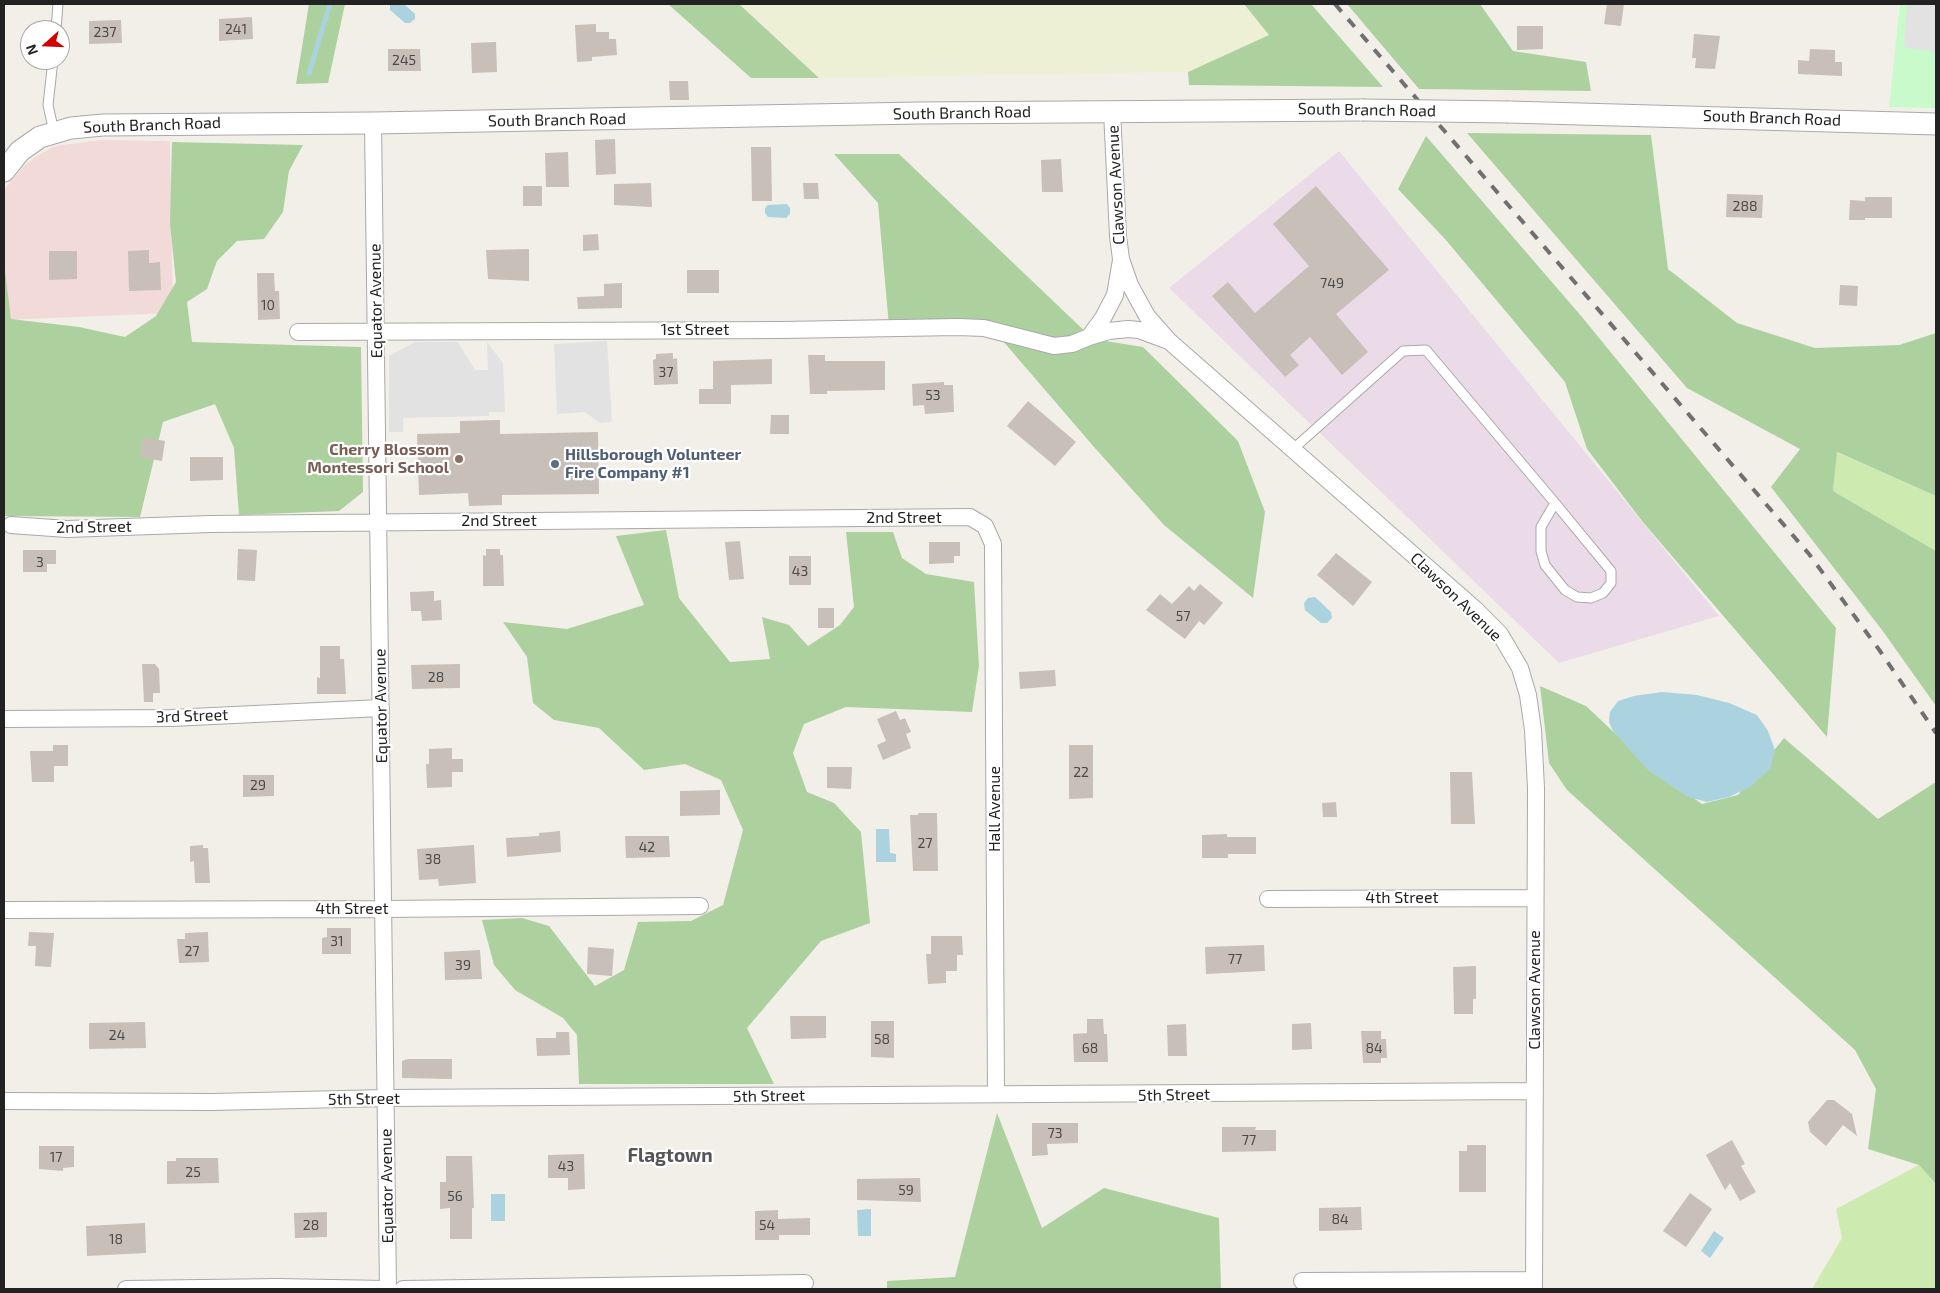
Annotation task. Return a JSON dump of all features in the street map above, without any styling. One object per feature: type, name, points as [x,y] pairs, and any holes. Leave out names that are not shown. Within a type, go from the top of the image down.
[{"type":"street","name":"South Branch Road","points":[[4,171],[16,155],[30,143],[54,132],[71,128],[112,125],[373,123],[1112,111],[1362,110],[1510,112],[1936,124]]},
{"type":"street","name":"Clawson Avenue","points":[[1112,111],[1118,236],[1122,258],[1138,300],[1148,316],[1169,341],[1475,609],[1500,634],[1520,668],[1528,695],[1533,730],[1536,788],[1534,1285]]},
{"type":"street","name":"Equator Avenue","points":[[373,123],[384,910],[387,1289]]},
{"type":"street","points":[[1089,337],[1103,318],[1115,295],[1122,258]]},
{"type":"street","name":"1st Street","points":[[298,332],[376,333],[958,327],[984,328],[1054,346],[1072,344],[1108,331],[1128,329],[1140,330],[1169,341]]},
{"type":"street","name":"2nd Street","points":[[11,525],[67,528],[378,522],[970,517],[985,526]]},
{"type":"street","name":"Hall Avenue","points":[[985,526],[993,544],[996,1094]]},
{"type":"street","name":"3rd Street","points":[[4,719],[171,718],[381,708]]},
{"type":"street","name":"4th Street","points":[[1268,899],[1535,898]]},
{"type":"street","name":"4th Street","points":[[4,910],[384,910],[700,906]]},
{"type":"street","name":"5th Street","points":[[4,1101],[212,1102],[386,1098],[1534,1091]]},
{"type":"street","points":[[1302,1281],[1534,1285]]},
{"type":"street","points":[[403,1289],[805,1283]]},
{"type":"street","points":[[126,1289],[278,1287],[387,1289]]},
{"type":"lane","points":[[57,20],[58,4]]},
{"type":"lane","points":[[52,70],[48,105],[54,132]]},
{"type":"lane","points":[[1292,450],[1403,351],[1426,350],[1555,503],[1611,571],[1611,583],[1603,593],[1591,598],[1576,597],[1565,590],[1546,565],[1541,551],[1542,527],[1555,503]]},
{"type":"shaded area","points":[[1907,4],[1936,4],[1936,52],[1904,47]]},
{"type":"shaded area","points":[[101,140],[170,141],[173,313],[4,320],[4,190],[23,167],[37,156],[55,146]]},
{"type":"shaded area","points":[[1339,151],[1719,616],[1559,663],[1169,288]]},
{"type":"shaded area","points":[[607,341],[612,422],[600,423],[585,412],[557,414],[554,344]]},
{"type":"shaded area","points":[[415,342],[458,342],[475,370],[488,370],[487,342],[503,363],[505,412],[489,412],[489,416],[403,418],[403,432],[389,432],[389,356]]},
{"type":"green space","points":[[309,4],[345,4],[328,83],[296,84]]},
{"type":"green space","points":[[668,4],[739,4],[819,78],[751,78]]},
{"type":"green space","points":[[739,4],[1244,4],[1269,35],[1188,72],[819,78]]},
{"type":"green space","points":[[1244,4],[1311,4],[1383,87],[1189,85],[1188,72],[1269,35]]},
{"type":"green space","points":[[1347,4],[1480,4],[1513,51],[1586,62],[1591,91],[1419,89]]},
{"type":"green space","points":[[1900,4],[1936,4],[1936,108],[1889,107]]},
{"type":"green space","points":[[1467,133],[1651,135],[1668,269],[1737,323],[1815,348],[1899,345],[1936,333],[1936,496],[1837,452],[1833,491],[1936,551],[1936,706],[1882,630],[1771,487],[1800,449],[1687,388]]},
{"type":"green space","points":[[1426,136],[1582,317],[1836,628],[1827,737],[1642,521],[1587,449],[1565,382],[1445,239],[1398,189]]},
{"type":"green space","points":[[172,142],[303,145],[289,171],[283,212],[264,239],[237,241],[217,261],[207,289],[187,302],[192,342],[361,347],[363,492],[339,511],[239,515],[234,448],[215,404],[163,422],[140,517],[4,516],[4,263],[11,319],[79,327],[125,337],[156,316],[176,282],[170,223]]},
{"type":"green space","points":[[834,154],[899,154],[1093,339],[1143,347],[1238,441],[1265,512],[1253,598],[1164,525],[990,326],[889,326],[878,203]]},
{"type":"green space","points":[[1836,452],[1936,496],[1936,551],[1833,491]]},
{"type":"green space","points":[[666,530],[679,598],[730,662],[770,659],[762,617],[789,625],[808,646],[840,625],[854,607],[846,532],[893,532],[902,558],[926,574],[974,582],[979,666],[972,712],[846,707],[804,724],[793,753],[807,792],[834,803],[861,832],[870,923],[821,941],[747,1028],[774,1084],[579,1084],[577,1035],[563,1018],[515,990],[494,965],[482,920],[522,918],[549,926],[595,986],[624,970],[638,922],[691,921],[723,905],[743,830],[721,780],[685,764],[644,770],[599,728],[554,720],[533,703],[527,657],[503,622],[567,629],[644,605],[616,536]]},
{"type":"green space","points":[[1540,686],[1586,706],[1654,770],[1702,804],[1738,795],[1784,738],[1878,819],[1936,782],[1936,1184],[1919,1165],[1868,1149],[1876,1089],[1855,1050],[1567,790],[1549,763]]},
{"type":"green space","points":[[997,1113],[1042,1228],[1104,1188],[1219,1218],[1221,1289],[887,1289],[887,1281],[955,1277]]},
{"type":"green space","points":[[1919,1165],[1936,1184],[1936,1289],[1812,1289],[1842,1238],[1836,1209]]},
{"type":"water","points":[[390,4],[404,4],[415,14],[415,19],[410,23],[405,23],[390,10]]},
{"type":"water","points":[[787,204],[790,208],[790,214],[786,218],[768,217],[765,213],[765,208],[768,205]]},
{"type":"water","points":[[1315,597],[1331,612],[1332,618],[1327,623],[1321,623],[1305,610],[1304,603],[1308,598]]},
{"type":"water","points":[[1662,692],[1697,695],[1729,703],[1757,715],[1768,731],[1775,750],[1770,769],[1750,787],[1729,797],[1707,802],[1688,797],[1648,770],[1613,731],[1609,722],[1610,712],[1618,701],[1634,696]]},
{"type":"water","points":[[876,829],[889,829],[890,853],[896,854],[896,862],[876,862]]},
{"type":"water","points":[[491,1194],[505,1194],[505,1221],[491,1221]]},
{"type":"water","points":[[871,1209],[871,1236],[858,1236],[857,1210]]},
{"type":"water","points":[[1714,1231],[1724,1238],[1710,1258],[1701,1251]]},
{"type":"building","points":[[1607,4],[1624,4],[1621,26],[1604,24]]},
{"type":"building","points":[[252,17],[253,39],[219,41],[219,19]]},
{"type":"building","points":[[121,20],[122,43],[89,44],[89,21]]},
{"type":"building","points":[[596,24],[596,32],[609,32],[609,39],[616,39],[617,55],[592,57],[592,61],[577,62],[575,25]]},
{"type":"building","points":[[1517,26],[1543,26],[1543,49],[1517,50]]},
{"type":"building","points":[[1694,34],[1720,36],[1715,69],[1695,68],[1696,58],[1692,58]]},
{"type":"building","points":[[496,42],[497,72],[472,73],[471,43]]},
{"type":"building","points":[[388,49],[420,49],[421,71],[388,71]]},
{"type":"building","points":[[1810,49],[1835,50],[1835,62],[1842,62],[1842,76],[1798,74],[1798,60],[1809,61]]},
{"type":"building","points":[[669,81],[688,81],[689,100],[670,100]]},
{"type":"building","points":[[615,139],[616,174],[596,175],[595,140]]},
{"type":"building","points":[[751,147],[771,147],[772,201],[752,201]]},
{"type":"building","points":[[568,152],[569,187],[546,187],[545,153]]},
{"type":"building","points":[[1061,159],[1063,192],[1042,192],[1041,160]]},
{"type":"building","points":[[651,183],[652,207],[614,205],[614,184]]},
{"type":"building","points":[[803,183],[818,183],[819,199],[804,199]]},
{"type":"building","points":[[523,186],[542,186],[542,206],[523,206]]},
{"type":"building","points":[[1316,186],[1389,270],[1336,314],[1368,352],[1342,375],[1310,337],[1290,355],[1299,365],[1285,377],[1212,296],[1228,282],[1255,313],[1309,266],[1273,224]]},
{"type":"building","points":[[1727,194],[1763,195],[1762,218],[1726,217]]},
{"type":"building","points":[[1865,197],[1892,197],[1892,218],[1849,220],[1850,200],[1865,201]]},
{"type":"building","points":[[598,234],[599,250],[583,251],[583,235]]},
{"type":"building","points":[[529,249],[529,281],[488,279],[486,250]]},
{"type":"building","points":[[149,250],[149,263],[160,262],[161,290],[129,291],[128,251]]},
{"type":"building","points":[[49,251],[77,251],[77,279],[49,280]]},
{"type":"building","points":[[687,270],[719,270],[719,293],[687,293]]},
{"type":"building","points":[[257,273],[274,273],[275,291],[279,291],[280,319],[258,320]]},
{"type":"building","points":[[622,283],[622,308],[578,309],[577,297],[604,296],[604,284]]},
{"type":"building","points":[[1840,285],[1858,286],[1857,306],[1839,305]]},
{"type":"building","points":[[673,353],[673,359],[677,358],[678,384],[654,385],[653,360],[656,359],[656,354]]},
{"type":"building","points":[[808,355],[825,355],[825,361],[885,361],[885,390],[827,391],[827,394],[810,394]]},
{"type":"building","points":[[772,359],[772,384],[731,385],[731,404],[699,404],[699,389],[713,389],[713,361]]},
{"type":"building","points":[[944,382],[944,385],[953,385],[954,412],[925,414],[924,405],[913,406],[912,384]]},
{"type":"building","points":[[1028,401],[1076,442],[1055,466],[1007,426]]},
{"type":"building","points":[[771,415],[789,415],[789,434],[770,434]]},
{"type":"building","points":[[500,420],[500,434],[598,432],[599,494],[502,495],[502,505],[469,506],[468,493],[419,495],[417,434],[460,433],[460,421]]},
{"type":"building","points":[[143,437],[165,441],[162,461],[140,457]]},
{"type":"building","points":[[190,457],[223,457],[223,480],[190,481]]},
{"type":"building","points":[[740,541],[744,579],[729,580],[725,542]]},
{"type":"building","points":[[929,542],[960,542],[960,556],[954,556],[954,563],[929,564]]},
{"type":"building","points":[[238,549],[257,550],[255,581],[237,580]]},
{"type":"building","points":[[486,549],[500,549],[500,555],[503,555],[504,586],[483,586],[483,555],[486,556]]},
{"type":"building","points":[[23,550],[56,550],[56,564],[47,564],[47,572],[23,572]]},
{"type":"building","points":[[1336,553],[1372,582],[1353,606],[1317,575]]},
{"type":"building","points":[[789,556],[811,556],[811,585],[789,585]]},
{"type":"building","points":[[1200,584],[1223,603],[1204,625],[1199,621],[1185,639],[1146,610],[1160,594],[1172,604],[1189,586],[1194,591]]},
{"type":"building","points":[[434,591],[434,601],[441,600],[442,620],[422,621],[421,611],[411,611],[410,592]]},
{"type":"building","points":[[818,608],[834,608],[834,628],[818,628]]},
{"type":"building","points":[[320,646],[340,646],[340,659],[344,659],[346,694],[317,694],[317,677],[320,678]]},
{"type":"building","points":[[142,664],[155,664],[159,669],[160,693],[153,693],[153,702],[144,702]]},
{"type":"building","points":[[460,664],[460,688],[412,689],[411,665]]},
{"type":"building","points":[[1055,670],[1056,686],[1020,689],[1019,672]]},
{"type":"building","points":[[896,711],[900,720],[905,718],[911,732],[906,734],[911,748],[883,760],[877,745],[886,741],[877,719]]},
{"type":"building","points":[[53,745],[68,745],[68,766],[54,766],[54,782],[32,782],[30,751],[53,751]]},
{"type":"building","points":[[1069,745],[1093,745],[1093,798],[1069,799]]},
{"type":"building","points":[[452,748],[452,759],[463,759],[463,772],[452,772],[452,787],[427,788],[426,764],[429,764],[429,749]]},
{"type":"building","points":[[827,767],[852,767],[851,789],[827,788]]},
{"type":"building","points":[[1450,772],[1472,772],[1475,824],[1451,824]]},
{"type":"building","points":[[243,775],[274,775],[274,796],[243,797]]},
{"type":"building","points":[[720,790],[720,815],[680,816],[680,791]]},
{"type":"building","points":[[1336,802],[1337,817],[1323,817],[1322,803]]},
{"type":"building","points":[[918,813],[937,813],[938,871],[913,871],[910,815],[918,815]]},
{"type":"building","points":[[560,831],[561,852],[507,857],[506,838],[539,836],[539,833]]},
{"type":"building","points":[[1227,834],[1227,837],[1256,837],[1256,854],[1228,854],[1228,858],[1202,858],[1202,835]]},
{"type":"building","points":[[625,836],[669,836],[670,857],[626,858]]},
{"type":"building","points":[[203,845],[203,848],[208,848],[210,883],[195,883],[194,861],[190,862],[190,846]]},
{"type":"building","points":[[474,845],[476,883],[439,886],[438,879],[419,880],[417,849]]},
{"type":"building","points":[[327,928],[351,928],[351,954],[322,954],[322,938],[327,937]]},
{"type":"building","points":[[29,932],[54,933],[51,967],[35,966],[36,946],[28,946]]},
{"type":"building","points":[[208,932],[209,962],[179,963],[177,939],[185,939],[185,933]]},
{"type":"building","points":[[931,936],[962,936],[963,955],[957,955],[957,971],[946,971],[946,983],[928,984],[926,954],[931,954]]},
{"type":"building","points":[[1264,945],[1265,971],[1206,974],[1205,947]]},
{"type":"building","points":[[588,947],[614,949],[612,976],[587,974]]},
{"type":"building","points":[[480,950],[482,979],[445,980],[444,952]]},
{"type":"building","points":[[1476,966],[1476,999],[1473,999],[1473,1014],[1454,1014],[1453,967]]},
{"type":"building","points":[[790,1016],[826,1016],[826,1038],[791,1039]]},
{"type":"building","points":[[1087,1019],[1103,1019],[1104,1034],[1107,1034],[1108,1062],[1074,1062],[1073,1034],[1087,1033]]},
{"type":"building","points":[[871,1021],[894,1021],[894,1058],[871,1057]]},
{"type":"building","points":[[145,1022],[146,1048],[89,1049],[89,1023]]},
{"type":"building","points":[[1311,1023],[1312,1049],[1292,1050],[1292,1024]]},
{"type":"building","points":[[1186,1024],[1187,1056],[1168,1056],[1167,1025]]},
{"type":"building","points":[[1361,1031],[1381,1031],[1381,1039],[1386,1039],[1387,1058],[1381,1058],[1381,1063],[1363,1063]]},
{"type":"building","points":[[556,1032],[569,1032],[570,1055],[537,1056],[536,1038],[556,1038]]},
{"type":"building","points":[[408,1059],[452,1059],[452,1079],[402,1078],[402,1061]]},
{"type":"building","points":[[1827,1100],[1834,1100],[1852,1114],[1857,1136],[1843,1125],[1826,1146],[1810,1132],[1808,1122]]},
{"type":"building","points":[[1032,1123],[1078,1123],[1078,1143],[1047,1144],[1048,1155],[1032,1156]]},
{"type":"building","points":[[1222,1127],[1256,1127],[1255,1130],[1276,1130],[1276,1151],[1222,1152]]},
{"type":"building","points":[[1732,1140],[1745,1164],[1741,1166],[1756,1192],[1740,1201],[1730,1183],[1725,1190],[1706,1155]]},
{"type":"building","points":[[1467,1145],[1486,1145],[1486,1192],[1459,1192],[1459,1151],[1467,1151]]},
{"type":"building","points":[[39,1146],[74,1146],[74,1167],[63,1168],[63,1171],[39,1169]]},
{"type":"building","points":[[584,1154],[585,1189],[568,1190],[568,1178],[548,1178],[548,1155]]},
{"type":"building","points":[[446,1156],[472,1156],[474,1208],[472,1208],[472,1239],[450,1239],[450,1208],[440,1209],[440,1182],[446,1182]]},
{"type":"building","points":[[176,1158],[218,1158],[219,1183],[167,1184],[167,1161],[176,1161]]},
{"type":"building","points":[[920,1178],[921,1202],[857,1200],[857,1179]]},
{"type":"building","points":[[1690,1193],[1712,1209],[1686,1247],[1663,1231]]},
{"type":"building","points":[[1361,1207],[1362,1230],[1319,1231],[1319,1208]]},
{"type":"building","points":[[778,1210],[778,1219],[810,1218],[810,1235],[779,1235],[779,1240],[755,1240],[755,1211]]},
{"type":"building","points":[[327,1212],[327,1237],[295,1238],[294,1213]]},
{"type":"building","points":[[145,1223],[146,1253],[87,1256],[86,1226]]},
{"type":"waterway","points":[[309,73],[330,4]]},
{"type":"railway","points":[[1335,4],[1809,554],[1880,651],[1936,733]]},
{"type":"place","name":"Cherry Blossom Montessori School","points":[[459,459]]},
{"type":"place","name":"Hillsborough Volunteer Fire Company #1","points":[[555,464]]},
{"type":"district","name":"Flagtown","points":[[670,1156]]}]
